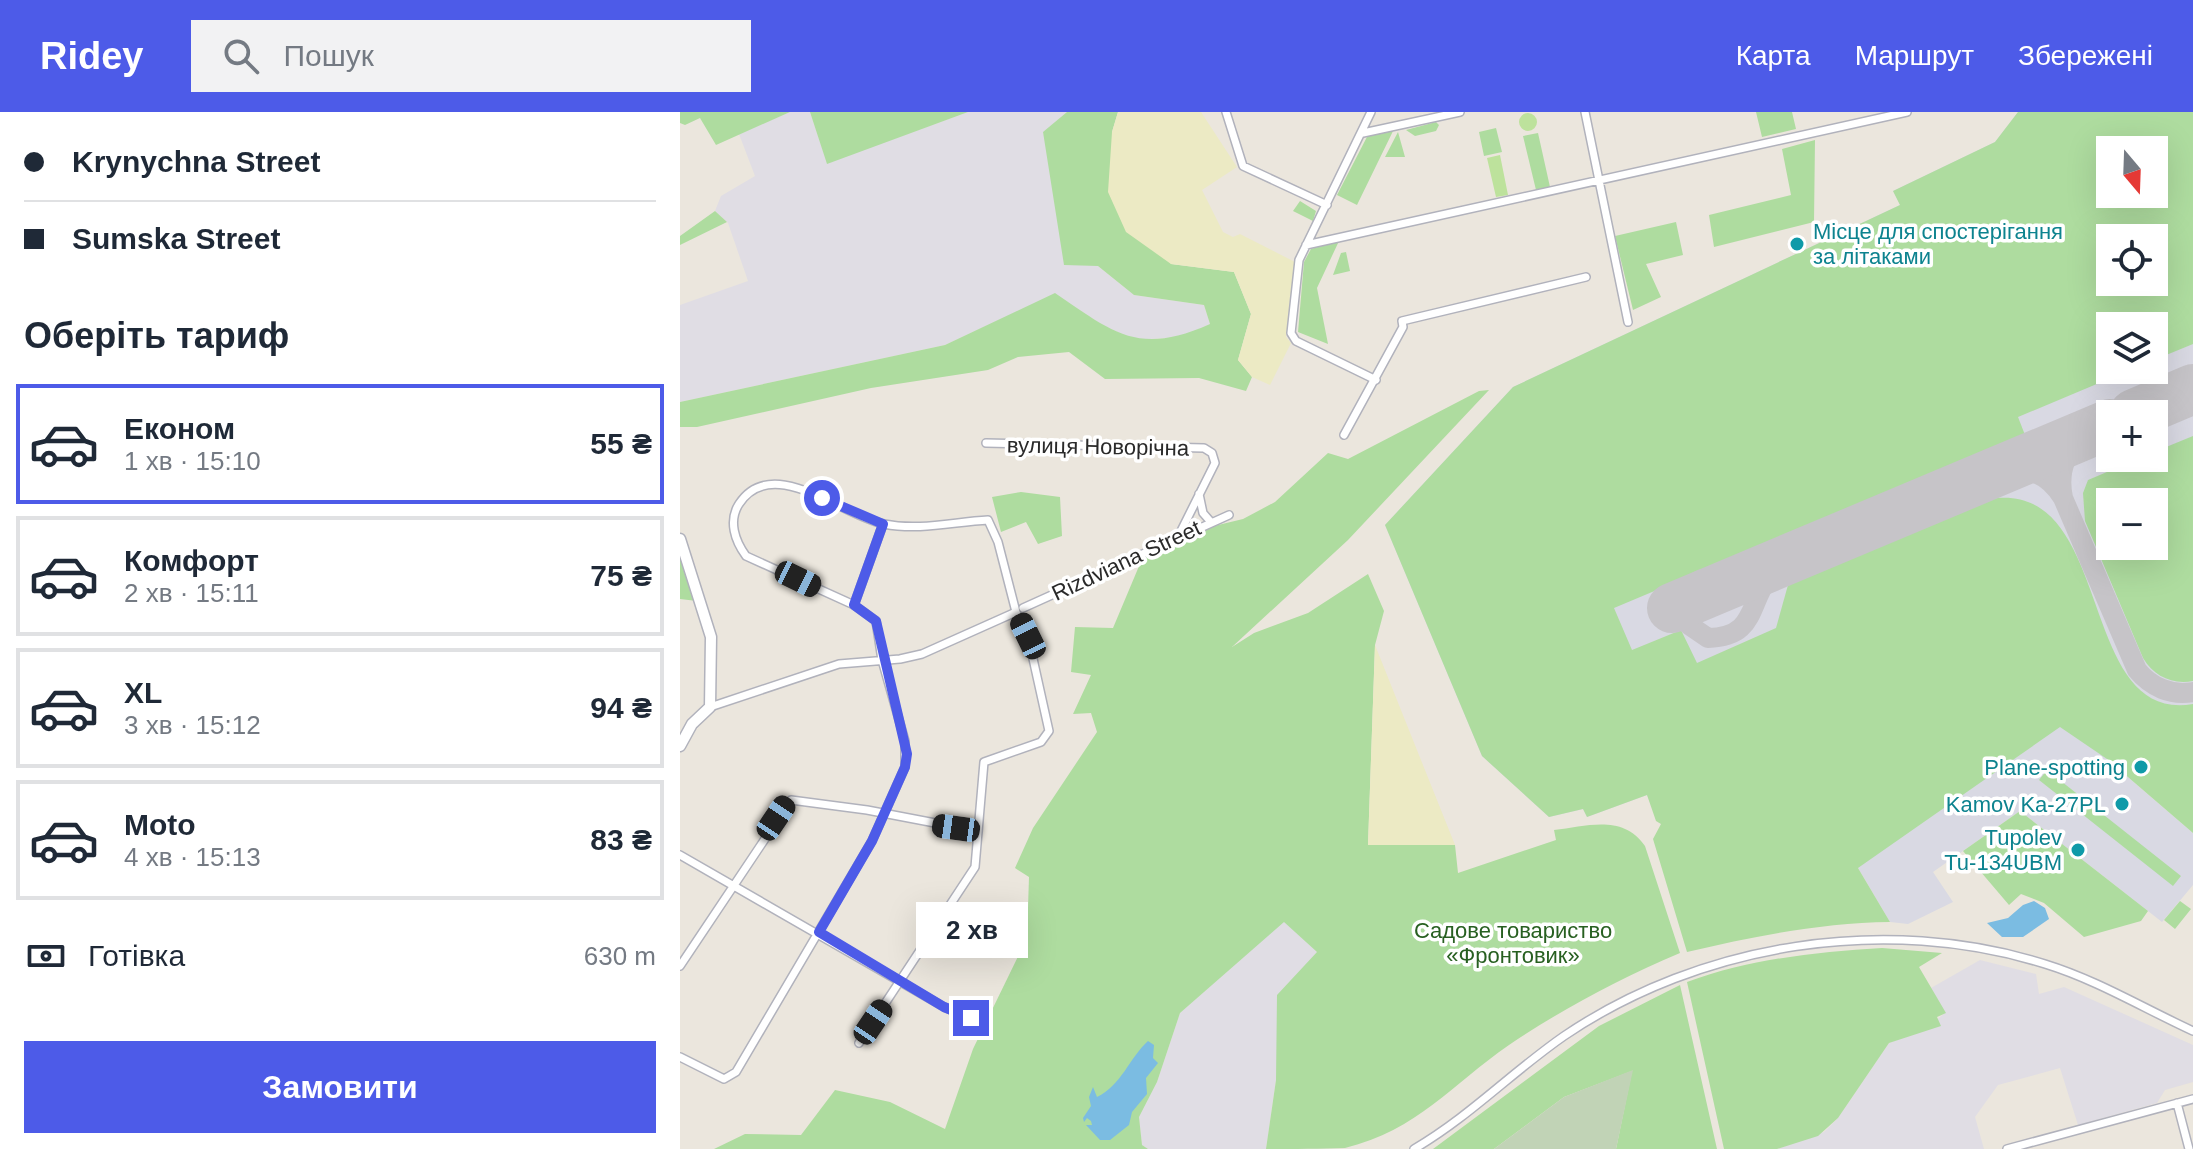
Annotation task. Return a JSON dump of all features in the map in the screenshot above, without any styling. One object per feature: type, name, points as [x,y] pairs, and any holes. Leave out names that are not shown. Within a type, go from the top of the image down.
[{"type":"street","points":[[1226,112],[1243,166],[1327,205]]},
{"type":"street","points":[[1371,112],[1299,260],[1293,338],[1376,380]]},
{"type":"street","points":[[1363,133],[1460,112]]},
{"type":"street","points":[[1585,112],[1628,322]]},
{"type":"street","points":[[1306,245],[1907,112]]},
{"type":"street","points":[[1344,435],[1403,327],[1402,321],[1586,277]]},
{"type":"street","name":"вулиця Новорічна","points":[[986,443],[1204,448],[1212,453],[1215,463],[1178,537]]},
{"type":"street","points":[[680,1057],[724,1079],[731,1078],[886,813],[905,767],[907,754],[882,660],[876,621],[854,605],[746,556],[734,532],[736,509],[753,490],[782,484],[883,524],[916,527],[988,520],[1028,636],[1049,731],[1041,742],[984,762],[977,831],[978,854],[966,885],[859,1043]]},
{"type":"street","points":[[1199,494],[1203,513],[1210,521]]},
{"type":"street","name":"Rizdviana Street","points":[[710,707],[825,667],[922,654],[1229,515]]},
{"type":"street","points":[[854,605],[883,524]]},
{"type":"street","points":[[680,539],[711,637],[710,707],[692,724],[680,746]]},
{"type":"street","points":[[680,966],[791,800],[886,813],[977,831]]},
{"type":"street","points":[[680,855],[902,979],[944,1007],[971,1018]]},
{"type":"street","points":[[1414,1149],[1441,1133],[1565,1036],[1618,1005],[1712,965],[1794,947],[1877,940],[1963,945],[2005,953],[2091,980],[2193,1031]]},
{"type":"street","points":[[2007,1149],[2193,1099]]},
{"type":"street","points":[[2177,1103],[2189,1149]]},
{"type":"shaded area","points":[[790,112],[810,112],[827,163],[968,112],[1067,112],[1043,133],[1098,266],[1134,295],[1204,305],[1210,324],[1181,337],[1135,340],[1102,325],[1055,294],[945,345],[680,402],[680,305],[748,281],[728,223],[715,211],[721,196],[755,176],[739,134]]},
{"type":"shaded area","points":[[2018,112],[2193,112],[2193,737],[2108,760],[2193,833],[2193,885],[2162,922],[2020,811],[1933,872],[1953,902],[1908,924],[1890,922],[1858,868],[1724,800],[1659,823],[1647,795],[1587,817],[1583,809],[1549,817],[1482,756],[1385,525],[1513,387],[1900,205],[1893,191],[1995,142]]},
{"type":"shaded area","points":[[1284,921],[1317,952],[1276,1080],[1266,1149],[1148,1149],[1142,1145],[1139,1117],[1157,1082],[1180,1013]]},
{"type":"shaded area","points":[[1980,960],[2036,974],[2039,994],[2064,987],[2193,1045],[2193,1082],[2165,1090],[2157,1103],[2078,1125],[2060,1068],[1998,1085],[1975,1117],[1984,1149],[1777,1149],[1824,1132],[1838,1118],[1889,1043],[1924,1030],[1945,1013],[1931,988]]},
{"type":"green space","points":[[680,112],[790,112],[716,145],[700,118],[685,125],[680,123]]},
{"type":"green space","points":[[810,112],[968,112],[827,164]]},
{"type":"green space","points":[[1067,112],[1118,112],[1112,132],[1171,264],[1234,272],[1251,314],[1238,360],[1252,377],[1246,391],[1199,378],[1105,379],[1069,352],[1018,357],[988,370],[871,388],[697,427],[680,427],[680,402],[945,345],[1055,293],[1094,319],[1128,336],[1164,338],[1210,324],[1204,305],[1134,295],[1098,266],[1064,265],[1043,132]]},
{"type":"green space","points":[[1756,112],[1792,112],[1796,129],[1762,137]]},
{"type":"green space","points":[[2018,112],[2193,112],[2193,344],[2168,354],[2168,312],[2096,312],[2097,384],[2018,417],[2025,435],[1614,608],[1632,650],[1681,630],[1697,663],[1776,628],[1788,585],[1983,501],[1997,498],[2035,505],[2061,529],[2080,564],[2111,645],[2130,679],[2156,700],[2193,704],[2193,833],[2107,759],[2060,727],[1858,868],[1890,922],[1788,931],[1687,952],[1653,839],[1661,824],[1656,821],[1647,795],[1587,817],[1583,809],[1549,817],[1482,756],[1385,525],[1513,387],[1900,205],[1893,191],[1995,142]]},
{"type":"green space","points":[[1524,113],[1532,113],[1537,122],[1535,129],[1524,131],[1519,126],[1519,118]]},
{"type":"green space","points":[[1436,122],[1439,125],[1436,131],[1415,136],[1406,130]]},
{"type":"green space","points":[[1395,127],[1357,205],[1337,195],[1369,133]]},
{"type":"green space","points":[[1496,128],[1502,152],[1484,156],[1479,132]]},
{"type":"green space","points":[[1398,132],[1405,157],[1385,157]]},
{"type":"green space","points":[[1538,133],[1550,187],[1536,190],[1523,136]]},
{"type":"green space","points":[[1815,140],[1814,222],[1714,247],[1709,215],[1791,195],[1782,149]]},
{"type":"green space","points":[[1500,155],[1508,195],[1496,197],[1487,158]]},
{"type":"green space","points":[[1300,201],[1316,211],[1313,221],[1293,211]]},
{"type":"green space","points":[[715,211],[727,222],[680,245],[680,236]]},
{"type":"green space","points":[[1676,222],[1683,255],[1646,264],[1661,297],[1633,310],[1615,236]]},
{"type":"green space","points":[[1339,241],[1317,288],[1328,344],[1298,332],[1304,262],[1311,249]]},
{"type":"green space","points":[[1346,252],[1350,271],[1333,275],[1341,253]]},
{"type":"green space","name":"Садове товариство «Фронтовик»","points":[[1489,390],[1348,540],[1232,647],[1254,633],[1308,613],[1368,574],[1384,611],[1375,645],[1368,845],[1455,845],[1458,873],[1556,840],[1554,830],[1604,824],[1626,829],[1645,846],[1680,953],[1550,1019],[1488,1060],[1414,1118],[1371,1140],[1345,1148],[1266,1149],[1276,1080],[1277,995],[1317,952],[1284,922],[1180,1013],[1157,1082],[1139,1117],[1142,1145],[1148,1149],[714,1149],[745,1134],[801,1135],[835,1090],[890,1102],[945,1129],[973,1049],[1027,938],[1029,877],[1015,868],[1033,828],[1097,732],[1091,713],[1073,714],[1091,675],[1071,672],[1075,627],[1113,628],[1142,559],[1214,526],[1243,519],[1275,502],[1328,453],[1348,459],[1479,391]]},
{"type":"green space","points":[[2193,436],[2193,681],[2178,682],[2152,670],[2143,658],[2102,560],[2168,560],[2168,488],[2096,488],[2096,547],[2085,521],[2083,493],[2088,480],[2107,472],[2168,472],[2168,446]]},
{"type":"green space","points":[[1021,492],[1060,497],[1062,536],[1038,544],[1026,522],[1001,532],[992,497]]},
{"type":"green space","points":[[680,558],[697,601],[680,599]]},
{"type":"green space","points":[[2047,770],[2181,876],[2173,886],[2039,780]]},
{"type":"green space","points":[[2020,811],[2148,911],[2141,921],[2084,937],[2044,903],[2021,894],[2009,905],[1963,851]]},
{"type":"green space","points":[[2180,901],[2191,909],[2175,929],[2164,920]]},
{"type":"green space","points":[[1882,948],[1942,953],[1919,967],[1946,1013],[1937,1017],[1941,1026],[1889,1043],[1838,1118],[1818,1136],[1777,1149],[1724,1149],[1687,982],[1783,958]]},
{"type":"green space","points":[[1680,985],[1717,1149],[1616,1149],[1632,1071],[1564,1097],[1494,1149],[1433,1149],[1599,1026]]},
{"type":"green space","points":[[1633,1070],[1616,1149],[1494,1149],[1564,1097]]},
{"type":"sand","points":[[1118,112],[1201,112],[1237,167],[1202,190],[1223,232],[1233,237],[1240,234],[1295,262],[1286,337],[1291,343],[1270,385],[1252,377],[1238,360],[1251,314],[1234,272],[1171,264],[1126,232],[1108,192],[1112,132]]},
{"type":"sand","points":[[1375,645],[1455,845],[1368,845]]},
{"type":"water","points":[[2034,901],[2045,908],[2049,919],[2023,937],[2002,937],[1987,923],[2008,918],[2023,905]]},
{"type":"water","points":[[1148,1041],[1154,1045],[1153,1058],[1158,1063],[1146,1078],[1147,1094],[1132,1112],[1129,1125],[1110,1140],[1100,1140],[1086,1125],[1092,1125],[1091,1121],[1087,1118],[1084,1122],[1083,1118],[1091,1106],[1089,1097],[1093,1087],[1097,1097],[1113,1086]]},
{"type":"taxiway","points":[[2063,498],[2061,477],[2066,460],[2076,445],[2092,432]]},
{"type":"taxiway","points":[[1984,477],[2007,471],[2028,471],[2038,474],[2055,487],[2063,498],[2137,670],[2162,689],[2177,693],[2193,692]]},
{"type":"taxiway","points":[[1750,576],[1710,577],[1694,584],[1683,601],[1689,625],[1708,638],[1723,636],[1742,627],[1769,577],[1791,558]]},
{"type":"runway","points":[[2167,400],[2193,389]]},
{"type":"runway","points":[[1672,608],[2096,430]]},
{"type":"place","name":"Місце для спостерігання за літаками","points":[[1797,244]]},
{"type":"place","name":"Plane-spotting","points":[[2141,767]]},
{"type":"place","name":"Kamov Ka-27PL","points":[[2122,804]]},
{"type":"place","name":"Tupolev Tu-134UBM","points":[[2078,850]]},
{"type":"route","points":[[822,498],[883,524],[854,605],[876,621],[882,660],[907,754],[905,767],[886,813],[819,932],[902,979],[944,1007],[971,1018]]}]
